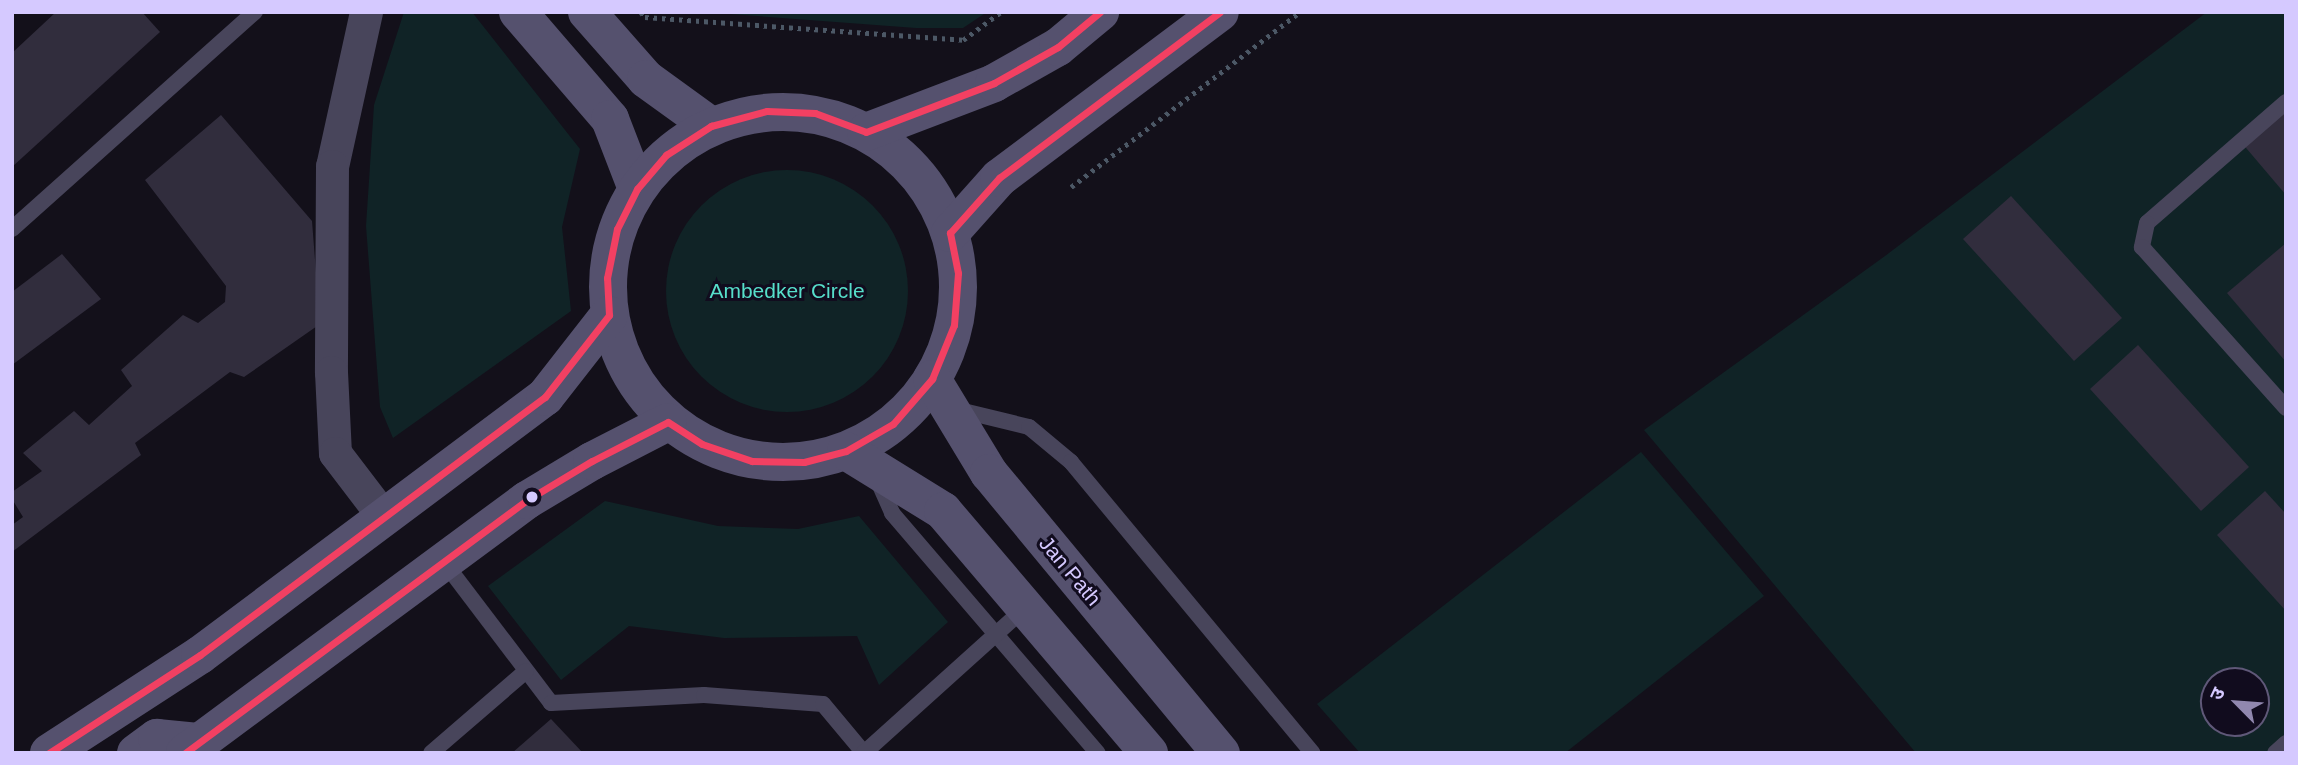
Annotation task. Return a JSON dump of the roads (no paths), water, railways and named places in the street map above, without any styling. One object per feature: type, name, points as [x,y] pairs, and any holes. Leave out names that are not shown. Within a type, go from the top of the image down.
[{"type":"main road","points":[[518,12],[610,119],[637,189]]},
{"type":"main road","points":[[587,12],[646,79],[711,126]]},
{"type":"main road","points":[[866,132],[995,83],[1058,47],[1100,12]]},
{"type":"main road","points":[[950,233],[999,178],[1220,12]]},
{"type":"main road","points":[[859,459],[893,424],[941,393],[954,325],[958,273],[950,233],[930,191],[903,158],[866,132],[815,113],[767,111],[711,126],[666,155],[637,189],[617,229],[607,278],[608,315],[628,372],[668,422],[702,444],[751,461],[859,459],[943,511],[1149,753]]},
{"type":"main road","points":[[49,753],[200,655],[545,397],[608,315]]},
{"type":"main road","name":"Jan Path","points":[[941,393],[989,473],[1221,753]]},
{"type":"main road","points":[[136,753],[157,738],[191,747],[527,500],[592,461],[668,422]]},
{"type":"street","points":[[366,12],[332,166],[331,372],[335,453],[383,516]]},
{"type":"lane","points":[[12,229],[254,12]]},
{"type":"lane","points":[[2286,102],[2147,223],[2142,247],[2286,408]]},
{"type":"lane","points":[[941,393],[1029,427],[1071,463],[1313,753]]},
{"type":"lane","points":[[859,459],[892,513],[1098,753]]},
{"type":"lane","points":[[444,562],[551,703],[704,695],[823,704],[864,753],[1026,608]]},
{"type":"lane","points":[[431,753],[526,671]]},
{"type":"lane","points":[[2275,753],[2286,743]]},
{"type":"park label","name":"Ambedker Circle","points":[[787,291]]}]
